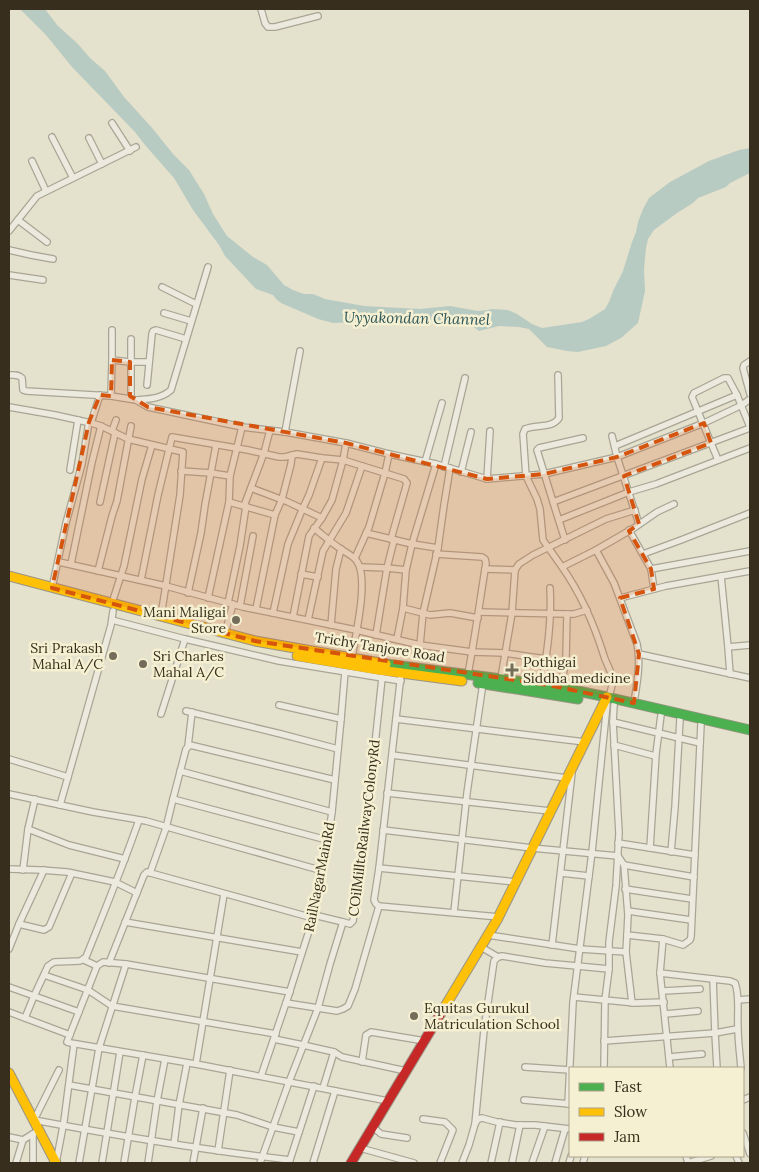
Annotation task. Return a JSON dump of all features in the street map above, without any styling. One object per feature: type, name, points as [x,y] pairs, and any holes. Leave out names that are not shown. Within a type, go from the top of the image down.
[{"type":"main road","name":"Trichy Tanjore Road","points":[[9,576],[52,588],[112,611],[161,616],[255,641],[352,658],[542,684],[750,738]]},
{"type":"main road","name":"Trichy Tanjore Road","points":[[9,584],[254,648],[401,678],[483,684],[634,703],[750,730]]},
{"type":"main road","points":[[351,1163],[488,935],[585,742],[608,701]]},
{"type":"main road","points":[[9,1073],[13,1088],[34,1120],[36,1132],[56,1163]]},
{"type":"street","points":[[261,9],[268,27],[275,27],[318,16]]},
{"type":"street","points":[[112,123],[130,151]]},
{"type":"street","points":[[52,137],[73,178]]},
{"type":"street","points":[[89,138],[102,164]]},
{"type":"street","points":[[9,231],[38,196],[136,148]]},
{"type":"street","points":[[32,161],[46,191]]},
{"type":"street","points":[[18,220],[47,242]]},
{"type":"street","points":[[9,250],[53,259]]},
{"type":"street","points":[[9,375],[18,375],[22,378],[22,387],[26,391],[134,399],[158,398],[169,393],[208,267]]},
{"type":"street","points":[[9,275],[43,280]]},
{"type":"street","points":[[162,287],[196,304]]},
{"type":"street","points":[[164,313],[191,321]]},
{"type":"street","points":[[111,396],[112,330]]},
{"type":"street","points":[[147,385],[148,362],[153,331],[156,330],[186,339]]},
{"type":"street","points":[[131,338],[130,362],[134,399]]},
{"type":"street","points":[[285,432],[300,351]]},
{"type":"street","points":[[112,360],[148,362]]},
{"type":"street","points":[[750,361],[744,365],[750,394]]},
{"type":"street","points":[[558,375],[559,418],[553,424],[525,429],[523,434],[526,476],[540,510],[543,540],[571,580],[587,610],[613,680],[608,701],[574,996],[570,1067]]},
{"type":"street","points":[[420,644],[423,613],[437,551],[444,505],[447,467],[465,378]]},
{"type":"street","points":[[553,502],[711,443],[750,427],[742,405],[728,378],[724,378],[692,394],[692,397],[704,423],[711,443],[718,460]]},
{"type":"street","points":[[615,446],[737,395]]},
{"type":"street","points":[[52,588],[90,423],[100,396]]},
{"type":"street","points":[[134,399],[148,407],[242,427],[285,432],[346,443],[436,464],[487,480],[544,474],[617,457],[704,423],[742,405],[750,399]]},
{"type":"street","points":[[425,462],[442,403]]},
{"type":"street","points":[[9,407],[90,423],[101,426],[128,439],[183,452],[180,495],[161,616]]},
{"type":"street","points":[[70,470],[78,420]]},
{"type":"street","points":[[100,502],[116,420]]},
{"type":"street","points":[[71,564],[101,426]]},
{"type":"street","points":[[98,571],[117,501],[131,426]]},
{"type":"street","points":[[208,598],[229,502],[230,476],[242,427]]},
{"type":"street","points":[[234,605],[245,506],[270,430]]},
{"type":"street","points":[[487,480],[490,431]]},
{"type":"street","points":[[461,472],[471,432]]},
{"type":"street","points":[[612,436],[639,524]]},
{"type":"street","points":[[141,580],[172,437],[285,458],[294,454],[343,460],[404,479],[407,483],[392,540],[376,635]]},
{"type":"street","points":[[565,540],[537,450],[584,438]]},
{"type":"street","points":[[293,617],[309,536],[332,500],[346,443]]},
{"type":"street","points":[[60,805],[124,566],[142,479],[152,445]]},
{"type":"street","points":[[188,593],[202,533],[216,445]]},
{"type":"street","points":[[558,520],[750,448]]},
{"type":"street","points":[[355,558],[369,527],[389,454]]},
{"type":"street","points":[[256,609],[275,515],[282,499],[292,456]]},
{"type":"street","points":[[273,613],[288,544],[309,496],[322,458]]},
{"type":"street","points":[[397,640],[403,608],[406,570],[436,464]]},
{"type":"street","points":[[308,620],[323,551],[346,513],[362,466]]},
{"type":"street","points":[[181,471],[230,476]]},
{"type":"street","points":[[251,488],[282,499],[322,518]]},
{"type":"street","points":[[229,502],[275,515]]},
{"type":"street","points":[[562,567],[596,550],[656,512],[674,504]]},
{"type":"street","points":[[501,678],[512,612],[515,570],[519,564],[606,519],[635,510]]},
{"type":"street","points":[[643,554],[750,513]]},
{"type":"street","points":[[314,528],[355,558],[361,567],[363,581],[362,599],[352,658]]},
{"type":"street","points":[[629,530],[651,569],[654,589]]},
{"type":"street","points":[[366,534],[437,551],[485,559],[479,615],[468,674]]},
{"type":"street","points":[[225,633],[254,536]]},
{"type":"street","points":[[331,625],[336,569],[341,549]]},
{"type":"street","points":[[596,550],[614,583],[637,644],[639,654],[634,703]]},
{"type":"street","points":[[651,569],[750,551]]},
{"type":"street","points":[[59,562],[166,586],[234,605],[397,640],[472,652],[505,653],[546,658]]},
{"type":"street","points":[[361,567],[406,570]]},
{"type":"street","points":[[485,569],[515,570]]},
{"type":"street","points":[[620,598],[666,586],[750,571]]},
{"type":"street","points":[[301,574],[318,577]]},
{"type":"street","points":[[721,576],[730,674]]},
{"type":"street","points":[[542,684],[550,614],[550,588]]},
{"type":"street","points":[[403,608],[433,615],[450,613],[479,615],[512,612],[574,614],[587,610]]},
{"type":"street","points":[[112,611],[185,639],[279,661],[382,678],[401,678],[380,868],[374,900],[379,906],[498,917]]},
{"type":"street","points":[[561,688],[566,657],[567,614]]},
{"type":"street","points":[[161,714],[185,639]]},
{"type":"street","points":[[728,647],[750,645]]},
{"type":"street","points":[[639,654],[750,678]]},
{"type":"street","name":"RailNagarMainRd","points":[[261,1076],[314,917],[332,812],[345,672]]},
{"type":"street","name":"COilMilltoRailwayColonyRd","points":[[261,1160],[318,1008],[343,922],[350,924],[353,921],[366,830],[382,678]]},
{"type":"street","points":[[454,912],[466,802],[483,684]]},
{"type":"street","points":[[604,1067],[604,1000],[609,969],[618,856],[613,722],[608,701]]},
{"type":"street","points":[[279,705],[341,719]]},
{"type":"street","points":[[150,873],[166,828],[180,770],[188,746],[189,712],[338,749]]},
{"type":"street","points":[[650,848],[656,756],[661,715]]},
{"type":"street","points":[[396,719],[585,742]]},
{"type":"street","points":[[671,852],[680,719]]},
{"type":"street","points":[[613,722],[700,743]]},
{"type":"street","points":[[628,935],[663,939],[683,944],[690,940],[701,724]]},
{"type":"street","points":[[188,746],[193,745],[335,780]]},
{"type":"street","points":[[614,745],[656,756]]},
{"type":"street","points":[[392,755],[567,778]]},
{"type":"street","points":[[9,759],[68,777]]},
{"type":"street","points":[[552,945],[573,766]]},
{"type":"street","points":[[180,770],[332,812]]},
{"type":"street","points":[[387,793],[550,811]]},
{"type":"street","points":[[9,794],[139,820],[323,871]]},
{"type":"street","points":[[173,798],[327,840]]},
{"type":"street","points":[[23,870],[34,799]]},
{"type":"street","points":[[84,960],[139,820]]},
{"type":"street","points":[[28,829],[69,845],[125,859]]},
{"type":"street","points":[[383,830],[532,848],[592,852],[618,856],[624,865],[628,911],[626,952],[632,1003]]},
{"type":"street","points":[[618,843],[695,855]]},
{"type":"street","points":[[624,865],[694,877]]},
{"type":"street","points":[[380,868],[516,882]]},
{"type":"street","points":[[9,869],[44,870],[115,882],[137,893]]},
{"type":"street","points":[[9,949],[44,870]]},
{"type":"street","points":[[110,963],[144,875],[147,872],[314,917],[343,922]]},
{"type":"street","points":[[561,873],[589,876]]},
{"type":"street","points":[[19,924],[44,930],[49,928],[72,874]]},
{"type":"street","points":[[626,889],[692,899]]},
{"type":"street","points":[[196,1064],[224,894]]},
{"type":"street","points":[[286,1003],[337,1012],[348,1006],[355,990],[379,906]]},
{"type":"street","points":[[628,911],[691,920]]},
{"type":"street","points":[[125,922],[302,952]]},
{"type":"street","points":[[488,935],[580,949],[626,952]]},
{"type":"street","points":[[663,939],[660,973],[670,1067]]},
{"type":"street","points":[[481,947],[498,957],[609,969]]},
{"type":"street","points":[[462,1163],[474,1124],[484,1030],[494,961],[498,957]]},
{"type":"street","points":[[25,1018],[48,966],[52,963],[84,960],[97,966]]},
{"type":"street","points":[[290,992],[126,964],[103,962],[97,966],[67,1042],[230,1070],[388,1101]]},
{"type":"street","points":[[79,1163],[99,1048],[126,964]]},
{"type":"street","points":[[660,973],[735,983],[738,1000],[741,1067]]},
{"type":"street","points":[[44,975],[88,990],[112,1006],[203,1021],[303,1044],[362,1062],[406,1071]]},
{"type":"street","points":[[713,979],[717,1067]]},
{"type":"street","points":[[9,987],[79,1012]]},
{"type":"street","points":[[663,991],[700,989]]},
{"type":"street","points":[[574,996],[632,1003],[664,1002]]},
{"type":"street","points":[[738,1000],[750,999]]},
{"type":"street","points":[[665,1014],[698,1011]]},
{"type":"street","points":[[9,1012],[70,1035]]},
{"type":"street","points":[[604,1041],[714,1033],[738,1029]]},
{"type":"street","points":[[362,1062],[366,1035],[371,1032],[424,1041]]},
{"type":"street","points":[[56,1163],[74,1044]]},
{"type":"street","points":[[102,1163],[120,1052]]},
{"type":"street","points":[[323,1088],[334,1052]]},
{"type":"street","points":[[669,1057],[702,1054]]},
{"type":"street","points":[[124,1163],[143,1055]]},
{"type":"street","points":[[148,1163],[150,1140],[165,1059]]},
{"type":"street","points":[[174,1144],[187,1063]]},
{"type":"street","points":[[525,1067],[569,1070]]},
{"type":"street","points":[[59,1070],[34,1120],[261,1160],[290,1162],[314,1086]]},
{"type":"street","points":[[218,1151],[230,1070]]},
{"type":"street","points":[[69,1085],[224,1112],[273,1127],[299,1132]]},
{"type":"street","points":[[313,1163],[336,1091]]},
{"type":"street","points":[[524,1100],[569,1104]]},
{"type":"street","points":[[192,1163],[203,1108]]},
{"type":"street","points":[[474,1124],[478,1119],[482,1118],[520,1125],[568,1129],[555,1163]]},
{"type":"street","points":[[423,1119],[444,1122],[453,1130],[440,1163]]},
{"type":"street","points":[[491,1163],[500,1122]]},
{"type":"street","points":[[512,1163],[520,1125]]},
{"type":"street","points":[[532,1163],[545,1126]]},
{"type":"street","points":[[373,1127],[381,1134],[407,1138]]},
{"type":"street","points":[[9,1160],[16,1162],[23,1140],[36,1132]]},
{"type":"street","points":[[33,1163],[36,1132]]},
{"type":"street","points":[[744,1136],[750,1154]]},
{"type":"street","points":[[9,1137],[23,1140]]},
{"type":"street","points":[[360,1148],[398,1161],[414,1163]]},
{"type":"street","points":[[688,1163],[708,1157]]},
{"type":"highlighted area","points":[[112,360],[130,362],[130,396],[148,407],[346,443],[487,479],[544,474],[617,457],[704,423],[711,443],[624,476],[639,524],[629,531],[651,569],[654,589],[620,598],[639,654],[634,703],[548,685],[255,641],[52,588],[89,422],[100,395],[111,396]]},
{"type":"water","name":"Uyyakondan Channel","points":[[20,9],[45,9],[57,25],[105,71],[124,97],[189,170],[227,236],[253,257],[267,265],[284,285],[304,294],[313,294],[325,299],[364,306],[420,309],[450,306],[478,311],[491,309],[508,310],[542,328],[582,322],[605,309],[609,302],[623,271],[638,222],[649,198],[670,182],[709,161],[750,148],[750,173],[726,187],[698,198],[654,230],[648,239],[646,248],[644,269],[645,291],[638,323],[621,338],[606,346],[578,352],[567,351],[547,347],[529,329],[499,326],[479,331],[469,323],[457,320],[405,323],[377,321],[333,323],[318,319],[281,303],[273,295],[256,289],[225,256],[193,210],[174,178],[135,132],[72,67],[46,35]]},
{"type":"traffic: fast","points":[[386,664],[548,685],[750,730]]},
{"type":"traffic: fast","points":[[478,683],[578,699]]},
{"type":"traffic: slow","points":[[9,576],[255,641],[386,664]]},
{"type":"traffic: slow","points":[[297,656],[379,670],[462,681]]},
{"type":"traffic: slow","points":[[441,1013],[497,920],[607,697]]},
{"type":"traffic: slow","points":[[9,1073],[56,1163]]},
{"type":"traffic: jam","points":[[351,1163],[441,1013]]},
{"type":"place","name":"Mani Maligai Store","points":[[236,620]]},
{"type":"place","name":"Sri Prakash Mahal A/C","points":[[113,656]]},
{"type":"place","name":"Sri Charles Mahal A/C","points":[[143,664]]},
{"type":"place","name":"Pothigai Siddha medicine","points":[[512,670]]},
{"type":"place","name":"Equitas Gurukul Matriculation School","points":[[414,1016]]}]
